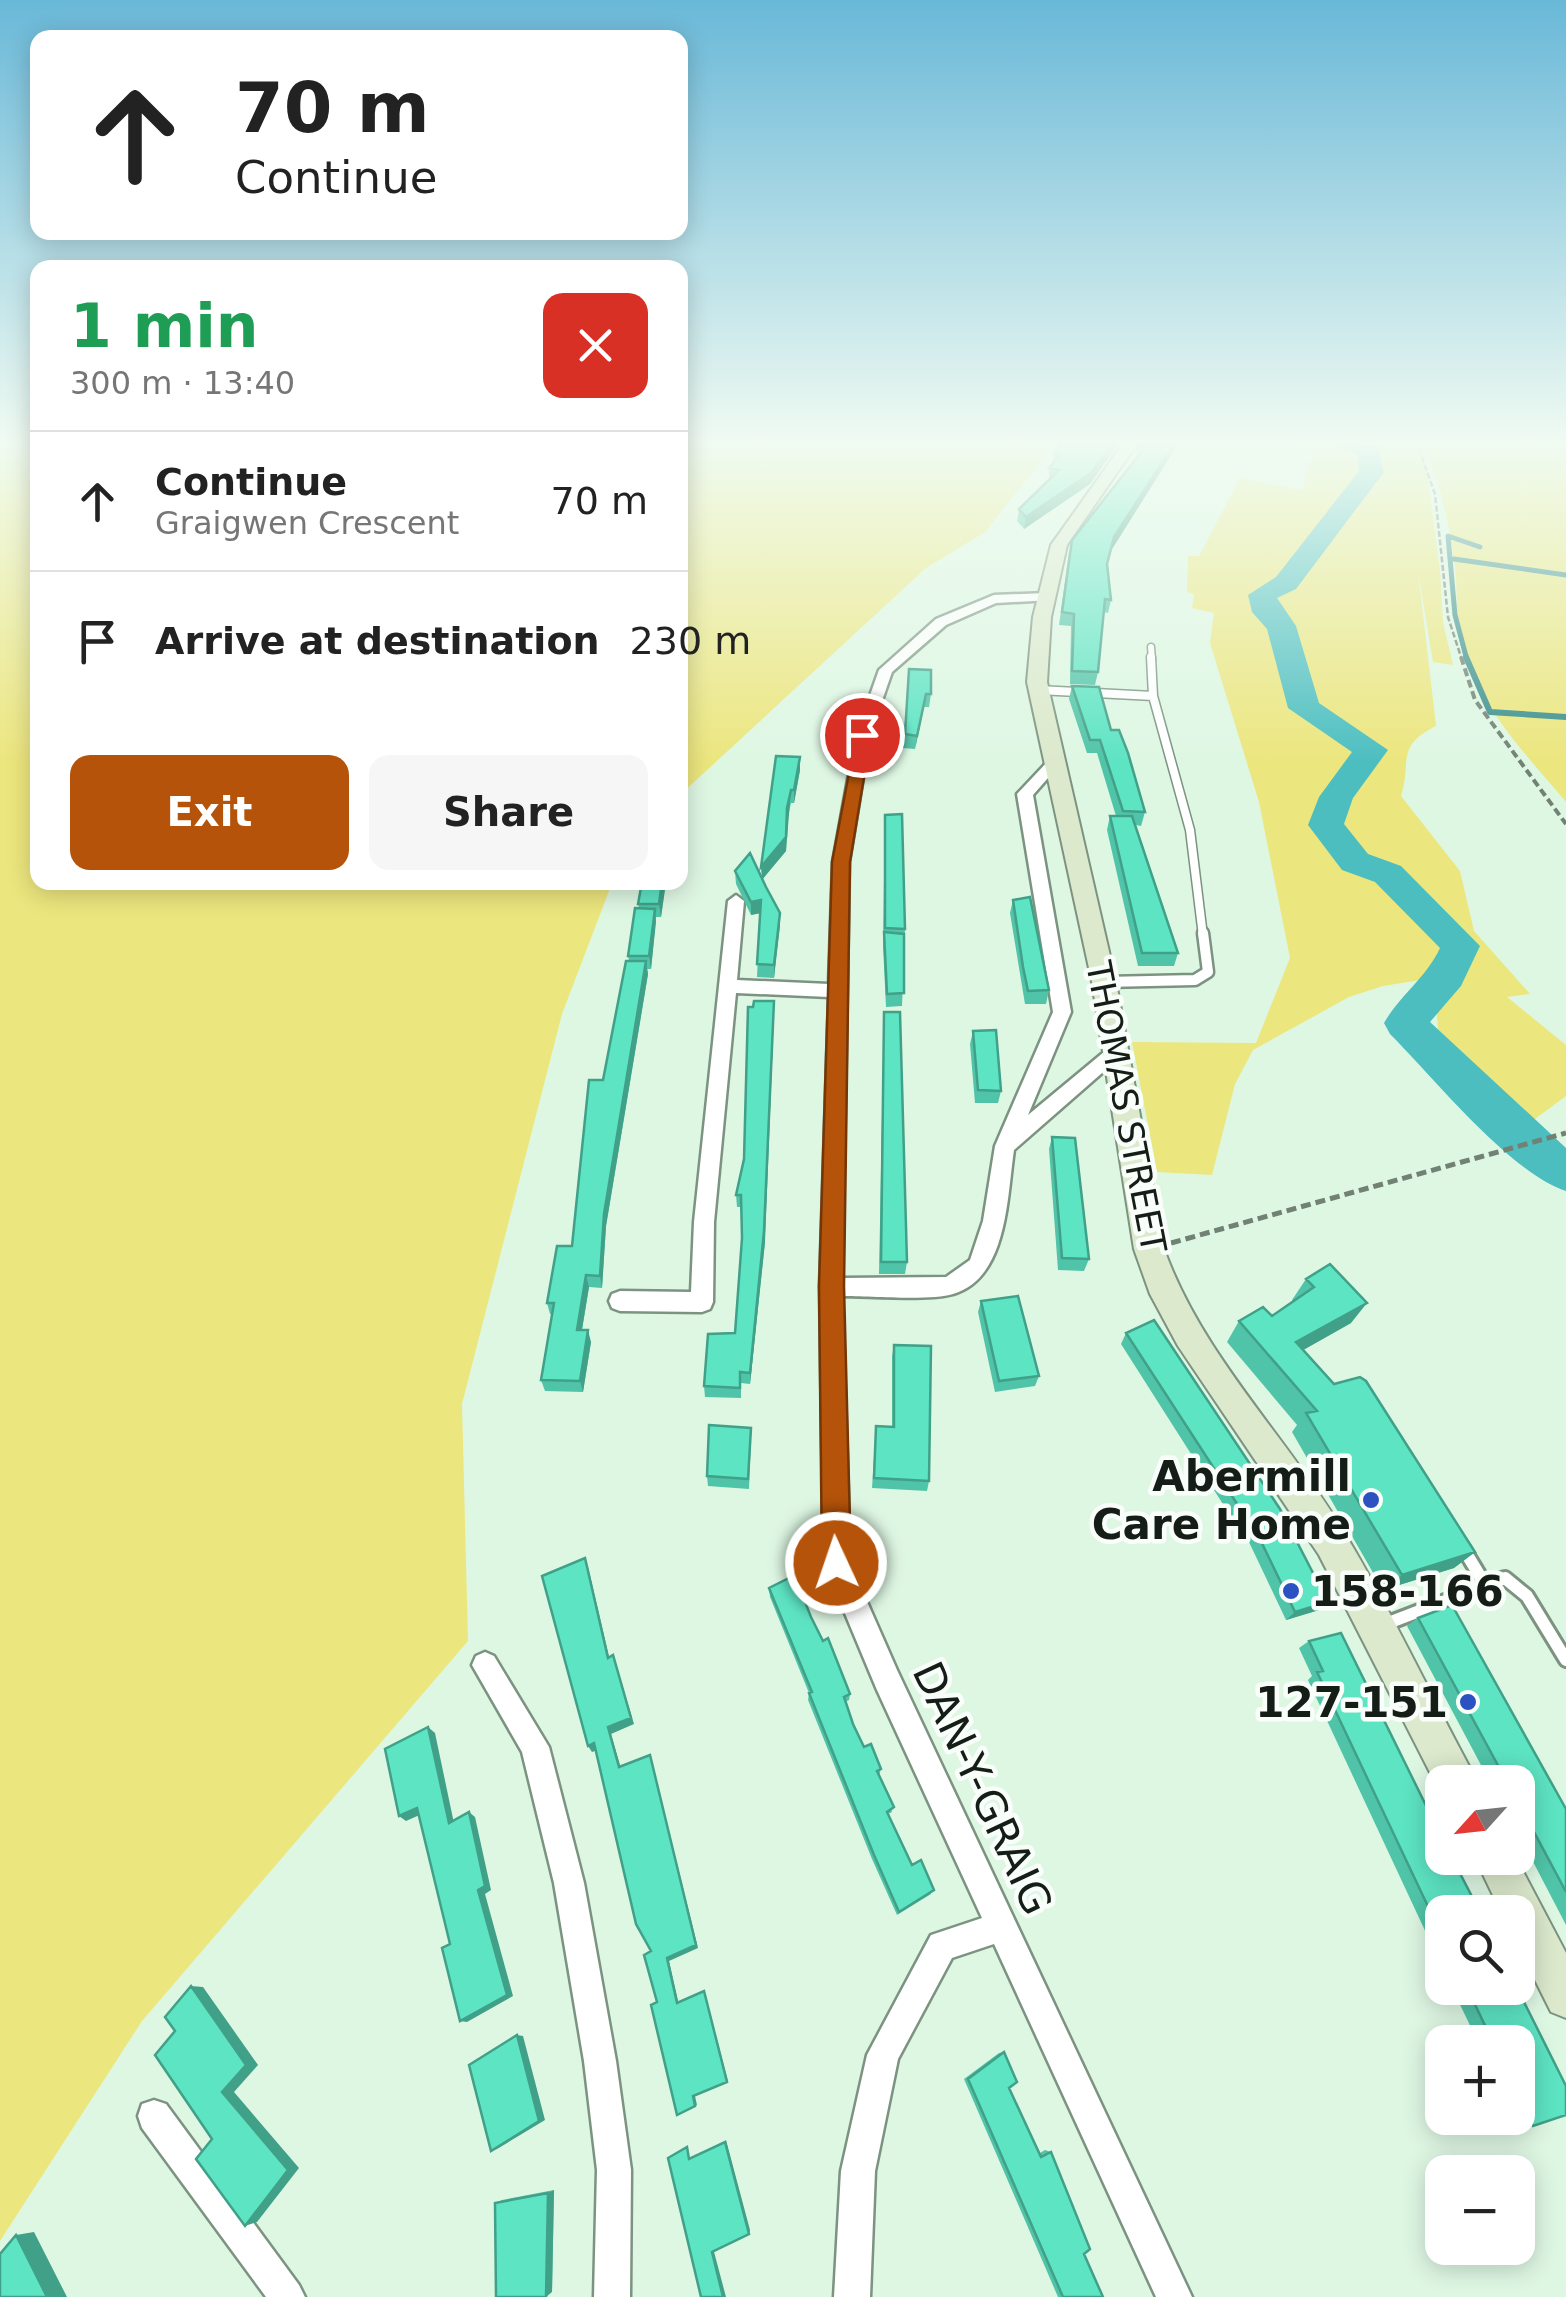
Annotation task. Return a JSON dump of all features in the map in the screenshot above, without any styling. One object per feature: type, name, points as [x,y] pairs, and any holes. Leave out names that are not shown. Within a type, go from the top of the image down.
[{"type":"main road","name":"THOMAS STREET","points":[[1059,548],[1039,640],[1039,690],[1104,982],[1149,1248],[1164,1294],[1189,1336],[1331,1542],[1447,1765]]},
{"type":"main road","points":[[1503,1875],[1566,1997]]},
{"type":"street","name":"DAN-Y-GRAIG","points":[[1047,598],[994,599],[957,612],[904,653],[877,686],[844,828],[831,1286],[836,1563],[1000,1927],[1174,2297]]},
{"type":"street","points":[[831,1286],[950,1286],[979,1265],[1005,1146],[1062,1012],[1026,794],[1056,762]]},
{"type":"street","points":[[620,1301],[702,1302],[704,1222],[736,901]]},
{"type":"street","points":[[727,986],[837,992]]},
{"type":"street","points":[[1005,1146],[1116,1052]]},
{"type":"street","points":[[485,1665],[535,1747],[569,1882],[614,2170],[612,2297]]},
{"type":"street","points":[[852,2297],[858,2171],[883,2055],[942,1946],[1000,1927]]},
{"type":"street","points":[[154,2116],[283,2295]]},
{"type":"lane","points":[[1104,982],[1194,980],[1208,972],[1190,830],[1153,696],[1151,647]]},
{"type":"lane","points":[[1039,690],[1153,696]]},
{"type":"lane","points":[[1456,1537],[1486,1586]]},
{"type":"lane","points":[[1377,1627],[1505,1578],[1527,1596],[1566,1660]]},
{"type":"path","points":[[1441,548],[1448,617],[1475,700],[1566,824]]},
{"type":"path","points":[[1149,1248],[1496,1156],[1566,1133]]},
{"type":"shaded area","points":[[0,548],[30,548],[30,890],[609,890],[562,1014],[462,1404],[468,1641],[142,2021],[0,2241]]},
{"type":"shaded area","points":[[688,548],[958,548],[926,568],[688,788]]},
{"type":"shaded area","points":[[1203,548],[1437,548],[1443,622],[1453,665],[1433,662],[1418,571],[1436,726],[1423,733],[1410,748],[1401,796],[1460,871],[1474,931],[1530,994],[1507,997],[1566,1045],[1566,1096],[1516,1133],[1441,1059],[1436,1010],[1430,994],[1445,976],[1383,986],[1349,997],[1253,1050],[1235,1084],[1212,1175],[1157,1172],[1132,1042],[1256,1043],[1290,958],[1259,802],[1210,643],[1214,613],[1192,608],[1194,594],[1187,592],[1188,556],[1199,556]]},
{"type":"shaded area","points":[[1451,548],[1566,548],[1566,802],[1519,747],[1480,689],[1462,644]]},
{"type":"building","points":[[1071,548],[1111,548],[1107,564],[1111,600],[1105,599],[1098,672],[1072,671],[1074,614],[1062,612]]},
{"type":"building","points":[[909,669],[931,670],[931,694],[926,694],[917,736],[905,734]]},
{"type":"building","points":[[1072,686],[1099,687],[1111,730],[1119,730],[1128,753],[1145,812],[1123,811],[1100,740],[1090,740]]},
{"type":"building","points":[[776,756],[800,757],[787,808],[786,837],[761,867]]},
{"type":"building","points":[[902,814],[905,929],[885,928],[885,815]]},
{"type":"building","points":[[1110,816],[1132,816],[1178,953],[1142,953]]},
{"type":"building","points":[[750,853],[780,913],[774,965],[757,964],[761,900],[751,902],[735,871]]},
{"type":"building","points":[[641,890],[661,890],[659,904],[638,904]]},
{"type":"building","points":[[1030,897],[1049,990],[1028,991],[1023,967],[1013,900]]},
{"type":"building","points":[[635,908],[655,909],[649,956],[628,956]]},
{"type":"building","points":[[884,932],[904,934],[904,993],[887,994]]},
{"type":"building","points":[[626,961],[646,961],[604,1214],[600,1276],[586,1275],[577,1330],[588,1330],[580,1381],[541,1380],[554,1303],[547,1303],[557,1246],[572,1246],[589,1080],[603,1080]]},
{"type":"building","points":[[754,1001],[774,1001],[764,1231],[750,1373],[740,1372],[740,1388],[704,1386],[708,1334],[735,1333],[742,1238],[741,1195],[736,1195],[744,1159],[748,1007],[753,1007]]},
{"type":"building","points":[[884,1012],[900,1012],[907,1262],[881,1262]]},
{"type":"building","points":[[996,1030],[1001,1091],[978,1090],[973,1031]]},
{"type":"building","points":[[1052,1137],[1075,1138],[1089,1259],[1062,1258]]},
{"type":"building","points":[[1330,1264],[1367,1303],[1296,1342],[1334,1384],[1360,1377],[1366,1381],[1475,1552],[1402,1575],[1306,1413],[1317,1411],[1239,1321],[1263,1307],[1272,1316],[1314,1287],[1306,1279]]},
{"type":"building","points":[[1018,1296],[1039,1376],[999,1381],[981,1301]]},
{"type":"building","points":[[1154,1320],[1280,1509],[1328,1602],[1295,1612],[1247,1512],[1243,1513],[1126,1333]]},
{"type":"building","points":[[894,1345],[931,1346],[929,1481],[874,1478],[876,1426],[894,1427]]},
{"type":"building","points":[[709,1425],[751,1428],[748,1479],[707,1476]]},
{"type":"building","points":[[585,1558],[608,1658],[613,1655],[631,1718],[608,1727],[619,1767],[650,1755],[696,1945],[667,1958],[677,2003],[704,1991],[727,2082],[693,2096],[695,2106],[677,2115],[651,2005],[657,2002],[644,1955],[651,1951],[636,1924],[594,1743],[588,1746],[542,1576]]},
{"type":"building","points":[[799,1573],[808,1593],[803,1597],[811,1617],[823,1641],[828,1638],[850,1694],[844,1697],[853,1724],[864,1747],[871,1744],[881,1769],[877,1771],[894,1807],[887,1812],[912,1865],[921,1860],[934,1890],[899,1912],[769,1588]]},
{"type":"building","points":[[1452,1605],[1566,1809],[1566,1892],[1535,1834],[1535,1765],[1498,1765],[1418,1618]]},
{"type":"building","points":[[1341,1633],[1425,1803],[1425,1875],[1461,1875],[1471,1895],[1425,1895],[1425,1900],[1317,1672],[1323,1671],[1309,1641]]},
{"type":"building","points":[[428,1727],[449,1823],[469,1812],[485,1886],[478,1890],[507,1995],[460,2021],[442,1948],[450,1944],[417,1808],[399,1816],[385,1749]]},
{"type":"building","points":[[191,1986],[246,2065],[222,2092],[288,2170],[245,2226],[196,2159],[212,2139],[155,2055],[175,2031],[165,2017]]},
{"type":"building","points":[[1475,2005],[1526,2005],[1566,2086],[1566,2115],[1535,2125],[1535,2025],[1485,2025]]},
{"type":"building","points":[[517,2035],[539,2121],[491,2151],[469,2065]]},
{"type":"building","points":[[1004,2052],[1017,2082],[1009,2088],[1041,2157],[1051,2152],[1090,2249],[1084,2254],[1103,2297],[1063,2297],[968,2079]]},
{"type":"building","points":[[725,2142],[749,2234],[712,2252],[723,2297],[701,2297],[668,2158],[687,2147],[689,2159]]},
{"type":"building","points":[[548,2193],[546,2297],[496,2297],[495,2203]]},
{"type":"building","points":[[16,2235],[47,2297],[0,2297],[0,2254]]},
{"type":"waterway","points":[[1313,548],[1286,583],[1262,595],[1267,612],[1281,626],[1304,708],[1371,750],[1336,797],[1326,825],[1355,862],[1388,874],[1461,946],[1447,976],[1405,1023],[1523,1140],[1566,1173]]},
{"type":"waterway","points":[[1449,548],[1455,615],[1467,658]]},
{"type":"waterway","points":[[1454,559],[1566,575]]},
{"type":"waterway","points":[[1467,658],[1490,712],[1566,717]]},
{"type":"place","name":"Abermill Care Home","points":[[1371,1500]]},
{"type":"place","name":"158-166","points":[[1291,1591]]},
{"type":"place","name":"127-151","points":[[1468,1702]]},
{"type":"route","points":[[836,1563],[831,1286],[841,862],[862,735]]}]
